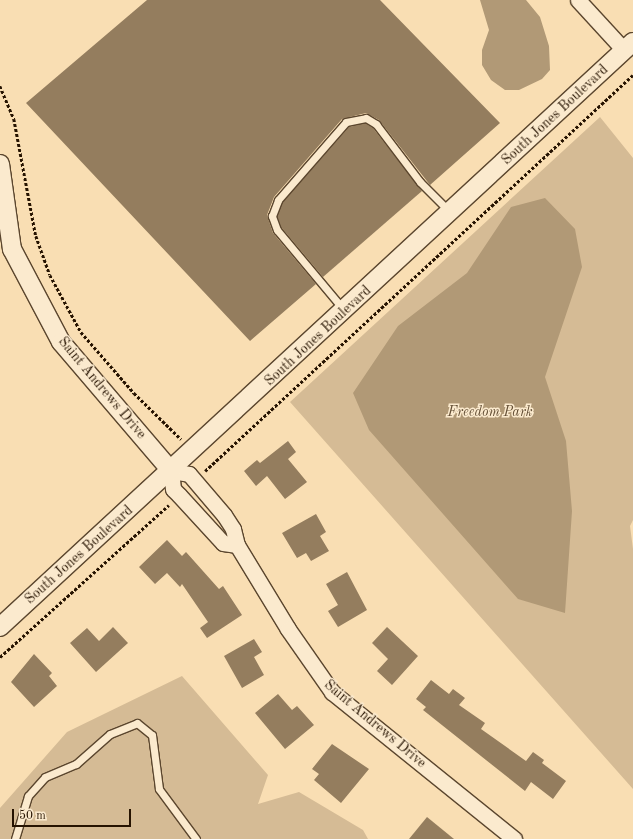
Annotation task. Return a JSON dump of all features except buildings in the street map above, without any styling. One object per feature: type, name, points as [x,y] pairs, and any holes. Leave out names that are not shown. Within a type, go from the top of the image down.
[{"type":"street","points":[[578,0],[629,46]]},
{"type":"street","name":"South Jones Boulevard","points":[[0,627],[192,452],[629,46]]},
{"type":"street","name":"Saint Andrews Drive","points":[[0,164],[4,227],[12,250],[61,342],[171,471],[189,474],[224,515],[233,529],[237,545],[292,635],[332,692],[514,839]]},
{"type":"street","points":[[171,471],[173,489],[223,543],[237,545]]},
{"type":"lane","points":[[345,310],[277,230],[272,216],[278,200],[346,122],[366,118],[376,124],[420,182],[451,212]]},
{"type":"lane","points":[[15,839],[28,796],[45,777],[76,764],[110,734],[137,723],[152,735],[159,789],[196,839]]},
{"type":"path","points":[[195,480],[633,75]]},
{"type":"path","points":[[0,86],[14,119],[36,236],[50,275],[81,332],[207,470]]},
{"type":"path","points":[[0,657],[179,495]]},
{"type":"green space","name":"Freedom Park","points":[[600,117],[633,158],[633,520],[630,526],[633,549],[633,789],[290,402]]},
{"type":"green space","points":[[182,676],[268,775],[258,804],[299,792],[363,830],[368,839],[0,839],[0,808],[67,732]]},
{"type":"shaded area","points":[[480,0],[526,0],[540,17],[549,46],[550,70],[542,79],[519,90],[505,90],[491,80],[482,65],[482,50],[489,30]]},
{"type":"shaded area","points":[[545,198],[575,229],[582,267],[545,377],[566,441],[572,511],[565,613],[518,599],[369,430],[353,393],[398,326],[467,273],[511,207]]}]
